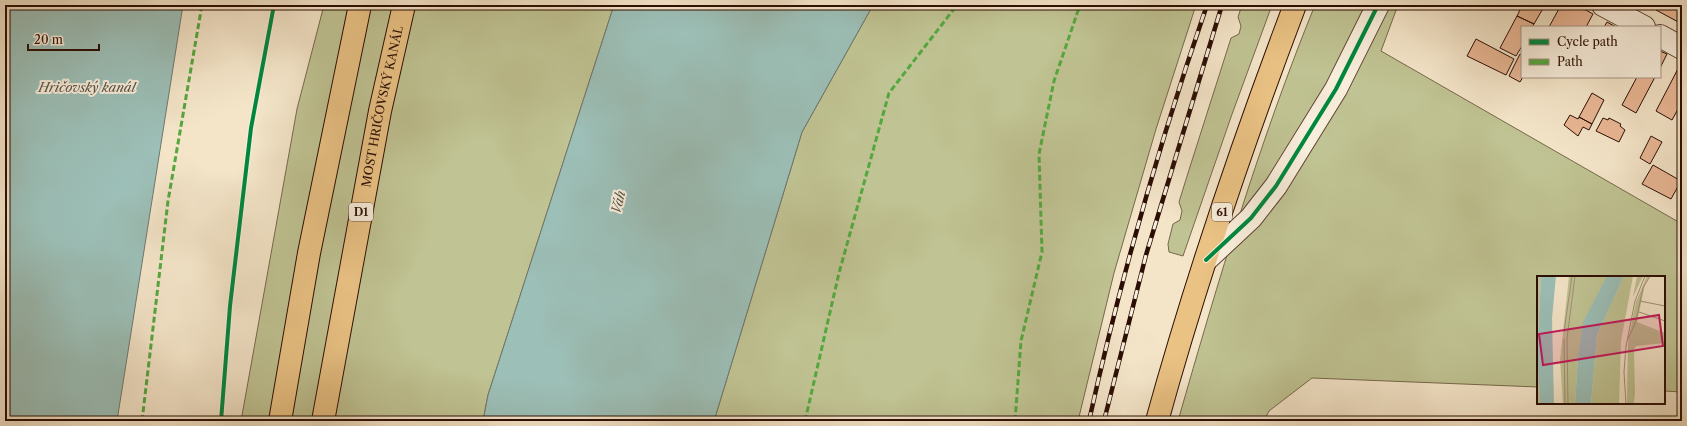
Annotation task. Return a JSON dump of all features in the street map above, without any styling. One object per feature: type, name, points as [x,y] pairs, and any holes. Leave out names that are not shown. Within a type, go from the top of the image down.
[{"type":"main road","points":[[280,421],[309,253],[360,5]]},
{"type":"main road","name":"MOST HRIČOVSKÝ KANÁL","points":[[323,421],[380,111],[404,5]]},
{"type":"main road","name":"61","points":[[1157,421],[1175,355],[1206,260],[1264,86],[1295,5]]},
{"type":"street","points":[[1206,260],[1251,218],[1276,186],[1336,89],[1378,5]]},
{"type":"street","points":[[1603,5],[1642,26]]},
{"type":"street","points":[[1661,37],[1682,48]]},
{"type":"green space","points":[[324,5],[614,5],[488,395],[483,421],[241,421],[297,109]]},
{"type":"green space","points":[[873,5],[1196,5],[1156,129],[1114,273],[1078,421],[714,421],[802,132]]},
{"type":"green space","points":[[1242,5],[1272,5],[1231,117],[1183,256],[1169,252],[1168,244],[1173,224],[1180,220],[1182,211],[1179,202],[1231,38],[1239,34],[1241,26],[1238,17]]},
{"type":"green space","points":[[1315,5],[1398,5],[1381,51],[1682,224],[1682,392],[1665,391],[1665,276],[1537,276],[1537,387],[1312,378],[1269,411],[1264,421],[1178,421],[1241,211],[1295,56]]},
{"type":"water","name":"Hričovský kanál","points":[[5,5],[183,5],[117,421],[5,421]]},
{"type":"water","name":"Váh","points":[[614,5],[873,5],[802,132],[714,421],[483,421],[488,395]]},
{"type":"building","points":[[1511,5],[1545,5],[1534,24],[1517,16],[1520,10]]},
{"type":"building","points":[[1561,5],[1577,5],[1593,14],[1587,26],[1550,26]]},
{"type":"building","points":[[1659,5],[1682,5],[1682,24],[1656,10]]},
{"type":"building","points":[[1517,16],[1534,24],[1533,26],[1521,26],[1521,48],[1516,56],[1500,48]]},
{"type":"building","points":[[1607,22],[1614,26],[1605,26]]},
{"type":"building","points":[[1476,39],[1514,59],[1506,75],[1467,56]]},
{"type":"building","points":[[1661,51],[1667,54],[1661,66]]},
{"type":"building","points":[[1521,54],[1521,78],[1522,78],[1520,82],[1509,76]]},
{"type":"building","points":[[1681,63],[1682,102],[1672,120],[1656,111]]},
{"type":"building","points":[[1636,78],[1654,78],[1636,113],[1622,105]]},
{"type":"building","points":[[1592,93],[1604,100],[1592,124],[1579,117]]},
{"type":"building","points":[[1570,115],[1578,119],[1579,117],[1592,124],[1589,130],[1583,127],[1578,136],[1564,125]]},
{"type":"building","points":[[1603,118],[1608,120],[1609,118],[1621,124],[1620,126],[1625,130],[1619,142],[1596,131]]},
{"type":"building","points":[[1651,136],[1662,142],[1650,164],[1640,158]]},
{"type":"building","points":[[1653,165],[1681,181],[1671,199],[1642,184]]},
{"type":"railway","points":[[1089,421],[1114,316],[1157,159],[1207,5]]},
{"type":"railway","points":[[1104,421],[1146,255],[1222,5]]},
{"type":"marked path","points":[[142,421],[168,201],[202,5]]},
{"type":"marked path","points":[[805,421],[839,273],[889,93],[957,5]]},
{"type":"marked path","points":[[1015,421],[1021,341],[1042,252],[1039,154],[1054,81],[1080,5]]},
{"type":"cycle path","points":[[221,421],[230,306],[251,128],[274,5]]},
{"type":"cycle path","points":[[1206,260],[1251,218],[1276,186],[1336,89],[1378,5]]}]
